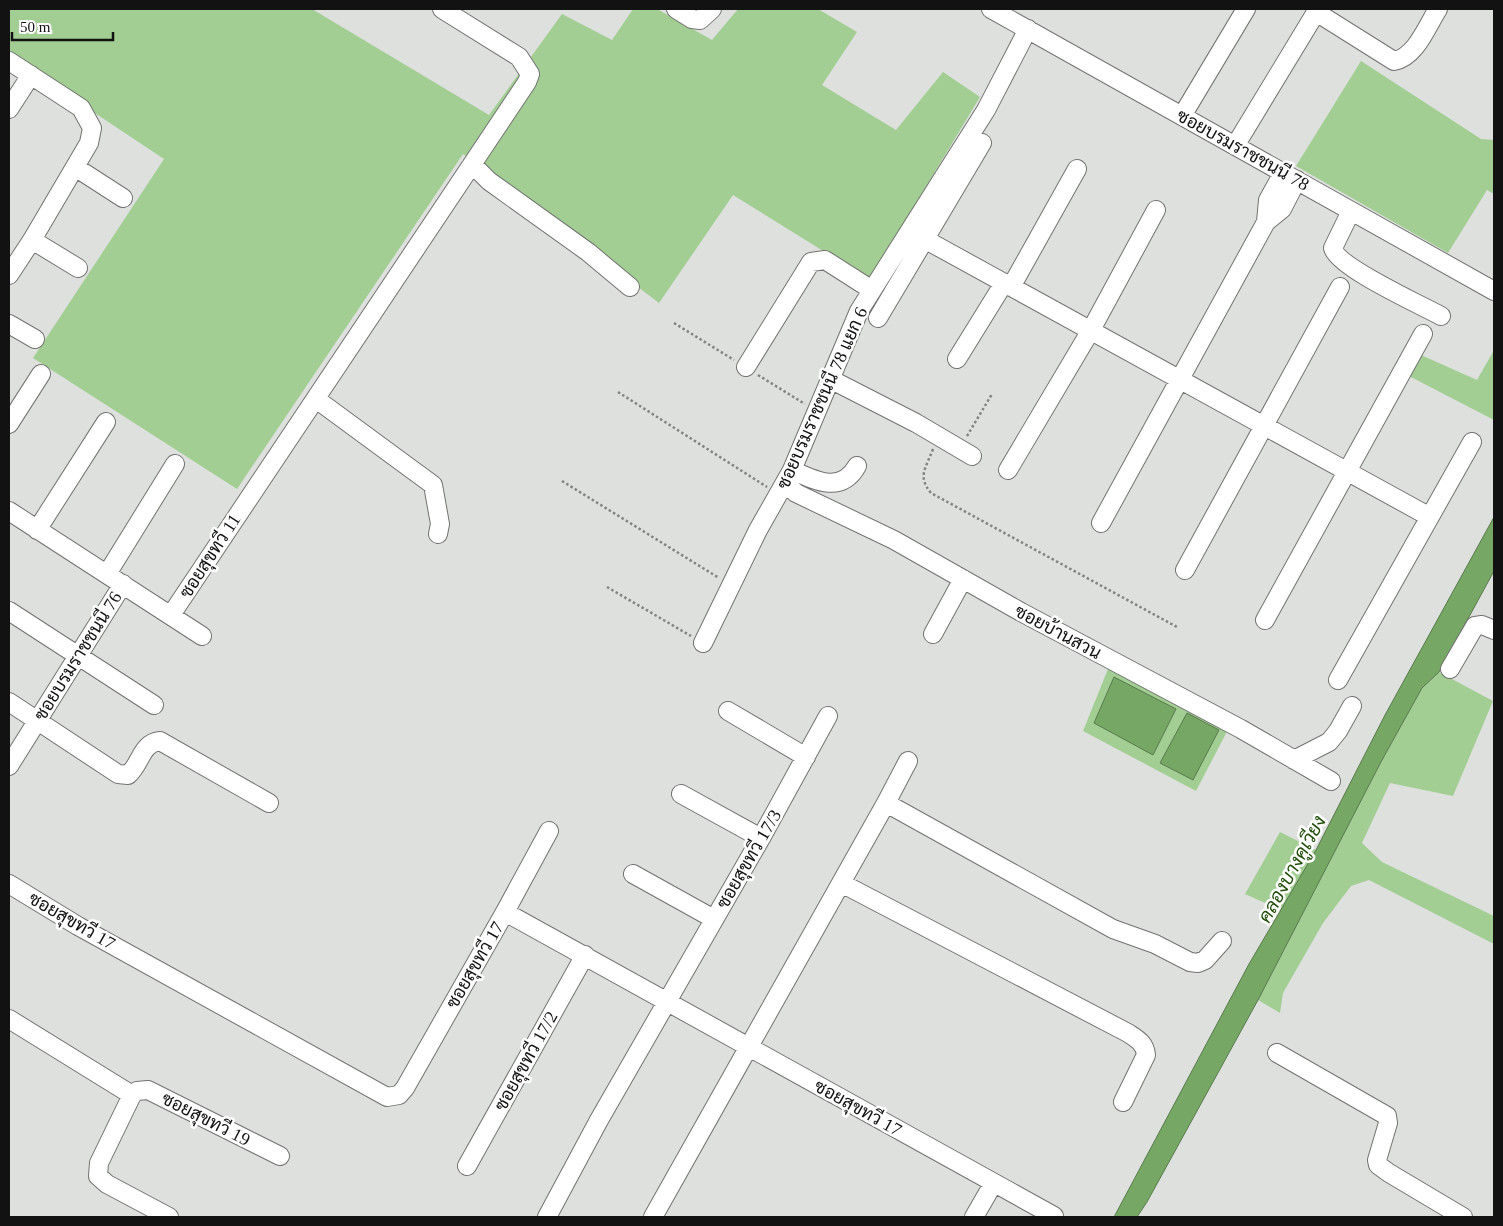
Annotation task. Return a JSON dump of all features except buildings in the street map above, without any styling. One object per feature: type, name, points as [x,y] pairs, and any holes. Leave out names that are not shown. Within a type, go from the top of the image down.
[{"type":"street","name":"ซอยสุขทวี 11","points":[[171,615],[248,497],[316,399],[528,82],[530,74],[519,58],[442,9]]},
{"type":"street","points":[[676,9],[692,18],[700,20],[712,9]]},
{"type":"street","name":"ซอยบรมราชชนนี 78","points":[[991,9],[1494,291]]},
{"type":"street","points":[[1182,116],[1246,9]]},
{"type":"street","points":[[1235,146],[1317,10],[1394,61],[1402,60],[1411,53],[1438,9]]},
{"type":"street","name":"ซอยบรมราชชนนี 78 แยก 6","points":[[703,643],[758,530],[785,483],[849,331],[872,290],[986,110],[1028,29]]},
{"type":"street","points":[[9,61],[81,108],[90,120],[92,128],[89,143],[32,240],[9,275]]},
{"type":"street","points":[[9,109],[30,75]]},
{"type":"street","points":[[878,318],[982,143]]},
{"type":"street","points":[[472,164],[489,181],[588,252],[630,287]]},
{"type":"street","points":[[75,167],[123,198]]},
{"type":"street","points":[[957,359],[1008,285],[1077,169]]},
{"type":"street","points":[[1101,523],[1266,222],[1268,200],[1290,176]]},
{"type":"street","points":[[1008,470],[1091,330],[1156,210]]},
{"type":"street","points":[[1351,211],[1333,248],[1335,256],[1355,270],[1441,316]]},
{"type":"street","points":[[32,240],[78,268]]},
{"type":"street","points":[[926,240],[1430,517]]},
{"type":"street","points":[[746,367],[811,262],[824,260],[872,290]]},
{"type":"street","points":[[1185,570],[1340,287]]},
{"type":"street","points":[[9,324],[34,339]]},
{"type":"street","points":[[1265,620],[1423,334]]},
{"type":"street","points":[[9,424],[42,374]]},
{"type":"street","points":[[830,379],[965,452]]},
{"type":"street","points":[[316,399],[433,485],[440,524],[438,534]]},
{"type":"street","points":[[38,530],[106,422]]},
{"type":"street","points":[[1338,680],[1472,442]]},
{"type":"street","points":[[107,574],[175,464]]},
{"type":"street","points":[[785,483],[816,480],[841,482],[851,476],[858,466]]},
{"type":"street","name":"ซอยบ้านสวน","points":[[785,483],[796,493],[894,540],[963,580],[1331,781]]},
{"type":"street","name":"ซอยบรมราชชนนี 76","points":[[9,511],[123,584],[9,766]]},
{"type":"street","points":[[933,634],[963,580]]},
{"type":"street","name":"ซอยสุขทวี 11","points":[[123,584],[202,636]]},
{"type":"street","points":[[9,611],[154,705]]},
{"type":"street","points":[[1450,669],[1475,626],[1482,625],[1494,630]]},
{"type":"street","points":[[9,702],[118,774],[128,775],[133,770],[146,746],[152,742],[160,741],[269,802]]},
{"type":"street","points":[[1294,760],[1329,742],[1338,731],[1352,706]]},
{"type":"street","points":[[728,711],[806,757]]},
{"type":"street","name":"ซอยสุขทวี 17/3","points":[[546,1217],[828,716]]},
{"type":"street","points":[[653,1217],[908,761]]},
{"type":"street","points":[[681,794],[761,838]]},
{"type":"street","points":[[886,803],[989,858],[1113,929],[1155,944],[1190,962],[1198,963],[1205,960],[1222,941]]},
{"type":"street","points":[[505,912],[549,831]]},
{"type":"street","points":[[634,874],[714,919]]},
{"type":"street","points":[[841,882],[1128,1033],[1141,1042],[1146,1048],[1146,1055],[1123,1102]]},
{"type":"street","name":"ซอยสุขทวี 17","points":[[9,884],[78,926],[387,1098],[399,1095],[405,1088],[505,912],[668,1000],[993,1184],[1054,1216]]},
{"type":"street","name":"ซอยสุขทวี 17/2","points":[[467,1166],[585,956]]},
{"type":"street","points":[[9,1019],[132,1095],[99,1163],[98,1176],[107,1184],[169,1217]]},
{"type":"street","points":[[1277,1053],[1387,1116],[1388,1123],[1377,1160],[1378,1164],[1389,1173],[1463,1217]]},
{"type":"street","name":"ซอยสุขทวี 19","points":[[132,1095],[137,1091],[148,1090],[280,1156]]},
{"type":"street","points":[[974,1217],[993,1184]]},
{"type":"path","points":[[618,392],[785,483]]},
{"type":"path","points":[[965,452],[992,394]]},
{"type":"path","points":[[938,436],[922,478],[924,485],[931,493],[1177,627]]},
{"type":"path","points":[[562,481],[731,586]]},
{"type":"path","points":[[607,587],[703,643]]},
{"type":"shaded area","points":[[9,9],[312,9],[489,115],[562,14],[612,40],[633,9],[657,9],[712,40],[738,9],[818,9],[857,32],[822,85],[896,130],[943,72],[980,97],[871,278],[733,195],[659,303],[463,154],[237,489],[33,358],[164,159],[9,56]]},
{"type":"shaded area","points":[[1361,61],[1481,139],[1494,140],[1494,194],[1487,190],[1448,253],[1296,166]]},
{"type":"shaded area","points":[[1494,350],[1494,420],[1409,376],[1421,355],[1477,380]]},
{"type":"shaded area","points":[[1494,517],[1494,571],[1439,672],[1422,688],[1382,760],[1258,1000],[1147,1202],[1137,1217],[1114,1217],[1249,964],[1316,850],[1385,715]]},
{"type":"shaded area","points":[[1114,654],[1234,718],[1196,791],[1083,731]]},
{"type":"shaded area","points":[[1439,672],[1493,701],[1453,796],[1390,783],[1362,843],[1382,862],[1494,916],[1494,944],[1369,880],[1351,886],[1323,923],[1283,993],[1280,1013],[1258,1000],[1382,760],[1422,688]]},
{"type":"shaded area","points":[[1114,677],[1176,709],[1153,755],[1094,723]]},
{"type":"shaded area","points":[[1187,713],[1219,730],[1193,780],[1160,763]]},
{"type":"shaded area","points":[[1280,832],[1316,850],[1281,910],[1245,894]]},
{"type":"water label","name":"คลองบางคูเวียง","points":[[1292,869]]}]
